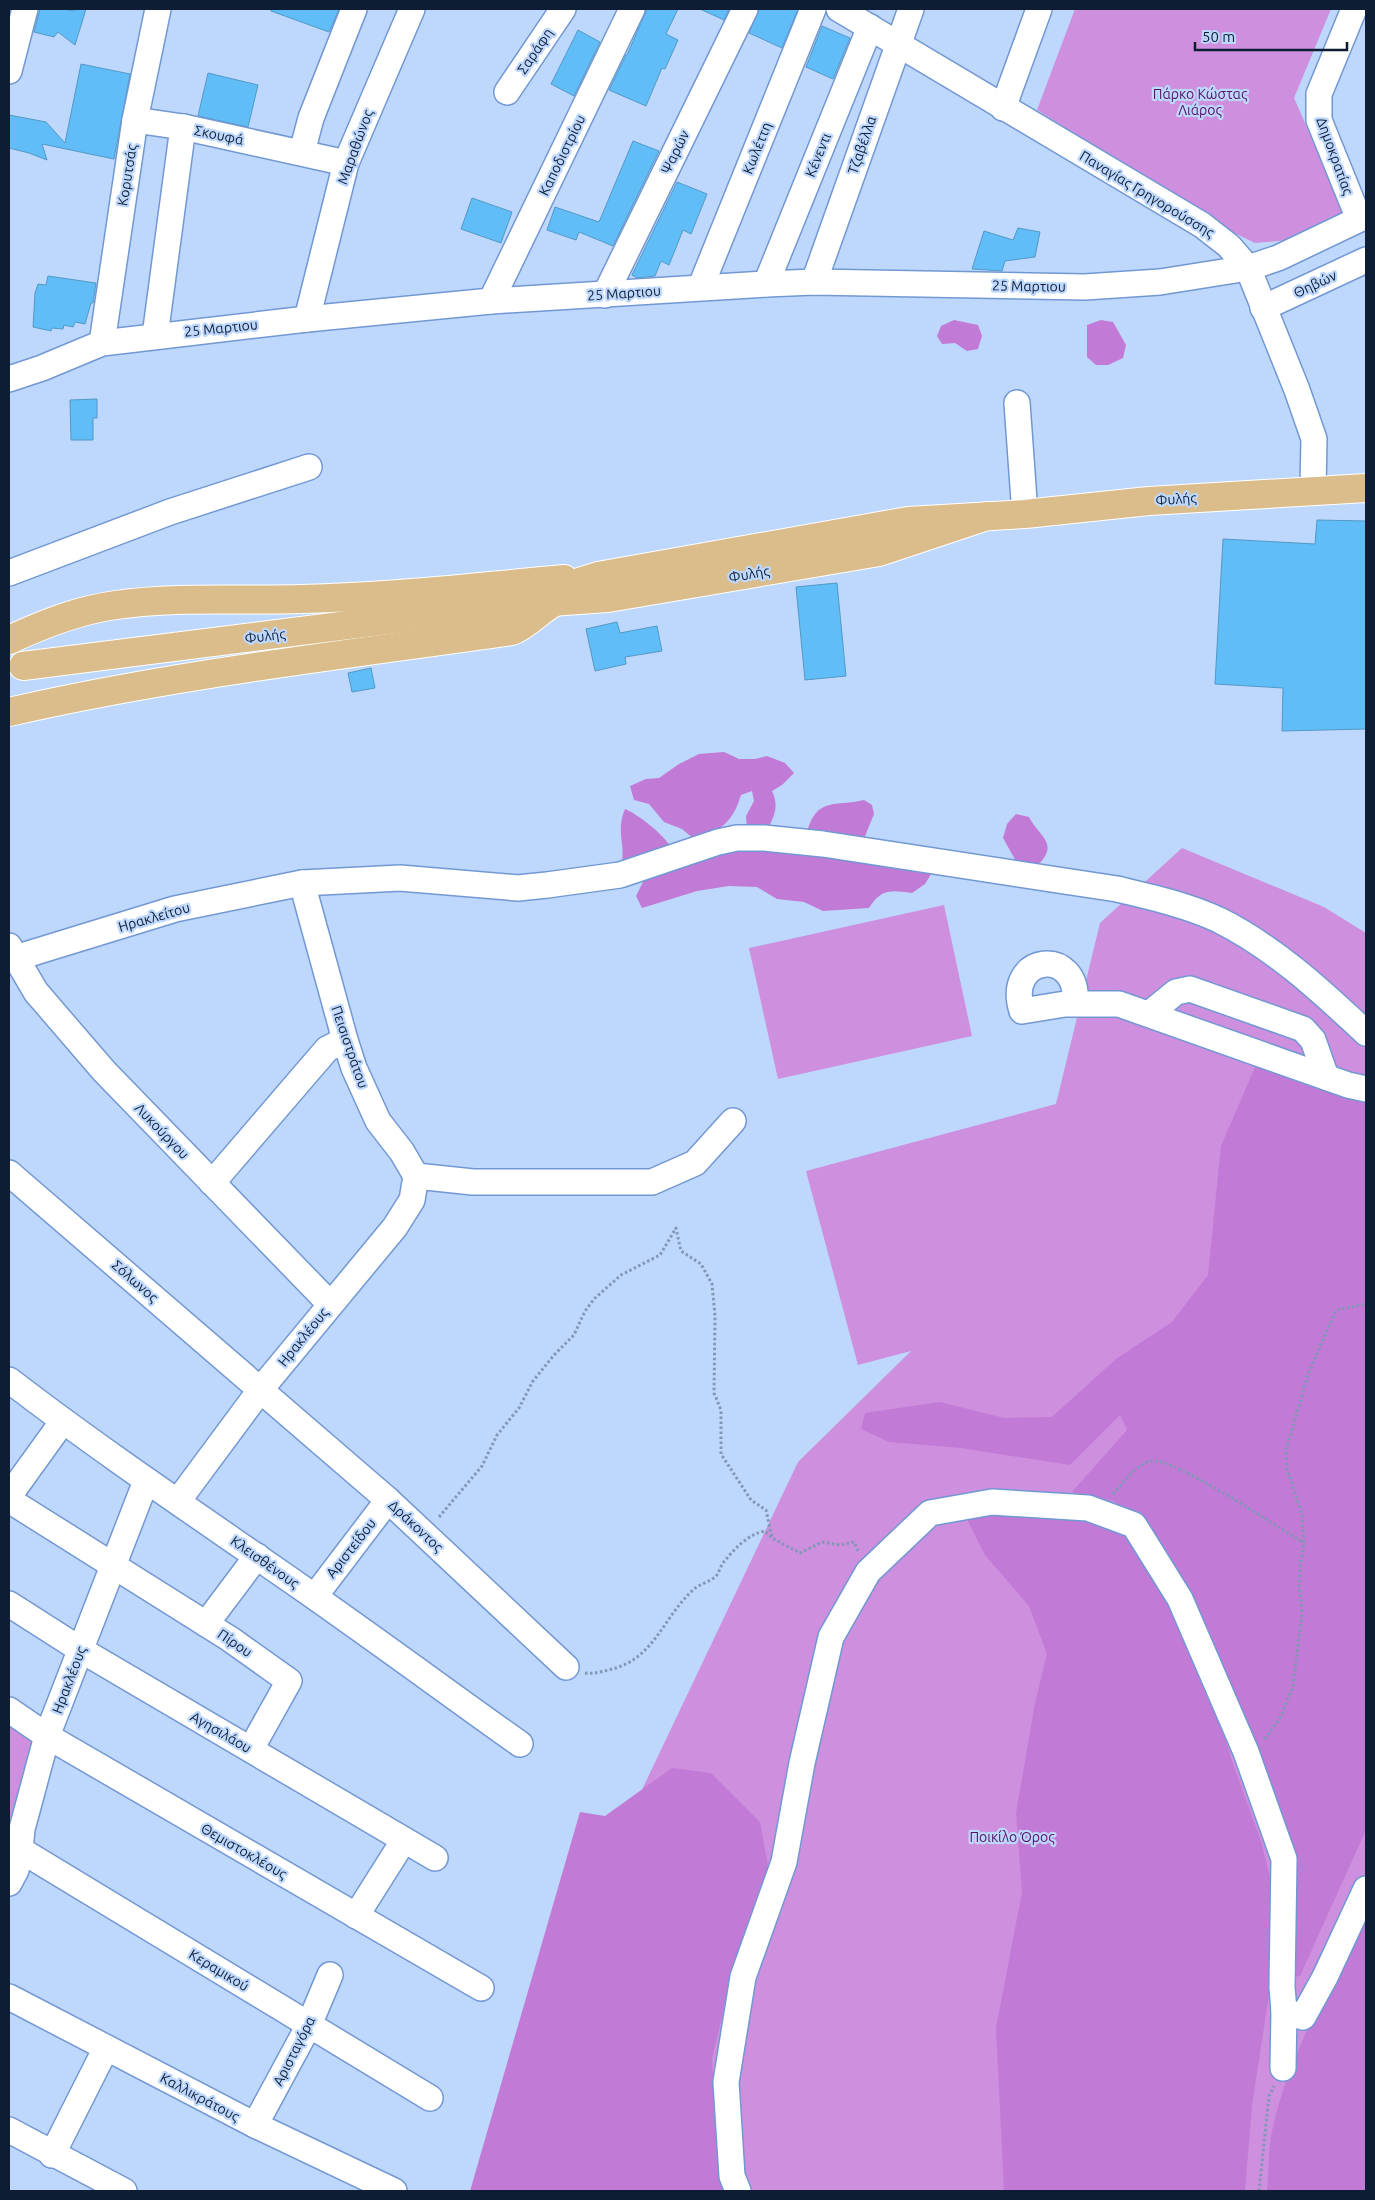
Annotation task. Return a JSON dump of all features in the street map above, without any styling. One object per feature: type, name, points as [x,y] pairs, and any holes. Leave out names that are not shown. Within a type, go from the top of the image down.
[{"type":"main road","name":"Φυλής","points":[[506,605],[598,576],[875,526],[1026,514],[1149,501],[1366,488]]},
{"type":"main road","name":"Φυλής","points":[[22,666],[506,605],[608,598],[879,552],[987,516]]},
{"type":"main road","points":[[9,640],[63,618],[115,605],[185,599],[301,599],[446,590],[598,576]]},
{"type":"main road","points":[[9,712],[82,696],[185,678],[512,631],[522,627],[547,606],[555,602]]},
{"type":"street","points":[[10,59],[25,9]]},
{"type":"street","name":"Κορυτσάς","points":[[102,343],[135,120],[158,9]]},
{"type":"street","points":[[302,152],[311,118],[354,9]]},
{"type":"street","name":"Σαράφη","points":[[507,92],[563,9]]},
{"type":"street","name":"Καποδιστρίου","points":[[491,301],[632,9]]},
{"type":"street","name":"Ψαρών","points":[[605,295],[745,9]]},
{"type":"street","name":"Κωλέττη","points":[[701,286],[813,9]]},
{"type":"street","name":"Παναγίας Γρηγορούσσης","points":[[839,9],[1202,225],[1229,246],[1248,268],[1314,439],[1313,490]]},
{"type":"street","name":"Τζαβέλλα","points":[[814,282],[911,9]]},
{"type":"street","points":[[1003,108],[1039,9]]},
{"type":"street","name":"Δημοκρατίας","points":[[1354,9],[1319,94],[1319,120],[1363,218]]},
{"type":"street","name":"Μαραθώνος","points":[[307,319],[346,163],[410,10]]},
{"type":"street","name":"Κένεντι","points":[[766,284],[870,27]]},
{"type":"street","name":"Σκουφά","points":[[135,120],[183,127],[346,163]]},
{"type":"street","points":[[155,336],[183,127]]},
{"type":"street","name":"25 Μαρτιου","points":[[9,379],[42,368],[102,343],[307,319],[491,301],[605,295],[701,286],[814,282],[1086,287],[1169,281],[1248,268],[1278,258],[1363,218]]},
{"type":"street","name":"Θηβών","points":[[1263,308],[1366,260]]},
{"type":"street","points":[[1017,403],[1026,514]]},
{"type":"street","points":[[9,573],[170,512],[308,467]]},
{"type":"street","name":"Ηρακλείτου","points":[[11,954],[175,909],[302,883],[400,878],[518,888],[620,875],[718,842],[737,838],[764,838],[823,844],[1117,890],[1151,897],[1195,910],[1239,931],[1287,964],[1312,983],[1366,1032]]},
{"type":"street","name":"Πεισιστράτου","points":[[302,883],[344,1040],[354,1068],[378,1121],[402,1152],[414,1188]]},
{"type":"street","name":"Λυκούργου","points":[[11,954],[36,992],[98,1064],[330,1304]]},
{"type":"street","points":[[1149,1014],[1176,992],[1190,989],[1303,1029],[1313,1040],[1326,1077]]},
{"type":"street","points":[[1075,1003],[1119,1004],[1348,1085],[1366,1089]]},
{"type":"street","points":[[212,1183],[328,1049],[344,1040]]},
{"type":"street","points":[[414,1188],[472,1182],[652,1182],[695,1163],[733,1121]]},
{"type":"street","name":"Σόλωνος","points":[[9,1172],[261,1389]]},
{"type":"street","name":"Ηρακλέους","points":[[178,1501],[261,1389],[395,1227],[414,1188]]},
{"type":"street","name":"Κλεισθένους","points":[[9,1380],[146,1481],[315,1596],[520,1744]]},
{"type":"street","name":"Δράκοντος","points":[[261,1389],[388,1500],[566,1667]]},
{"type":"street","points":[[9,1498],[63,1421]]},
{"type":"street","name":"Ηρακλέους","points":[[9,1883],[16,1870],[15,1846],[22,1829],[47,1736],[146,1481]]},
{"type":"street","name":"Πίρου","points":[[9,1498],[206,1624],[289,1681],[251,1749]]},
{"type":"street","name":"Αριστείδου","points":[[315,1596],[388,1500]]},
{"type":"street","points":[[738,2191],[732,2176],[726,2082],[743,1977],[784,1862],[802,1763],[831,1637],[868,1572],[930,1513],[992,1502],[1088,1508],[1134,1525],[1180,1599],[1246,1752],[1284,1859],[1283,2068]]},
{"type":"street","points":[[206,1624],[257,1556]]},
{"type":"street","name":"Αγησιλάου","points":[[9,1604],[81,1650],[435,1858]]},
{"type":"street","name":"Θεμιστοκλέους","points":[[9,1710],[47,1736],[482,1988]]},
{"type":"street","points":[[356,1916],[404,1840]]},
{"type":"street","name":"Κεραμικού","points":[[15,1846],[430,2098]]},
{"type":"street","points":[[1284,2010],[1303,2017],[1325,1977],[1366,1889]]},
{"type":"street","name":"Αρισταγόρα","points":[[255,2125],[309,2025],[330,1975]]},
{"type":"street","name":"Καλλικράτους","points":[[9,1997],[255,2125],[394,2191]]},
{"type":"street","points":[[52,2155],[106,2048]]},
{"type":"street","points":[[9,2130],[52,2155],[124,2191]]},
{"type":"path","points":[[425,1535],[460,1490],[482,1466],[497,1435],[519,1408],[533,1381],[554,1355],[574,1335],[585,1311],[594,1299],[621,1275],[660,1255],[676,1228],[681,1251],[701,1264],[712,1284],[715,1316],[714,1394],[721,1410],[721,1454],[752,1500],[766,1510],[772,1538]]},
{"type":"path","points":[[1246,1752],[1263,1742],[1281,1716],[1293,1686],[1302,1613],[1300,1564],[1304,1544],[1302,1514],[1287,1469],[1286,1451],[1292,1428],[1299,1411],[1308,1374],[1336,1310],[1366,1304]]},
{"type":"path","points":[[1105,1514],[1114,1494],[1128,1478],[1150,1461],[1162,1461],[1174,1465],[1201,1480],[1304,1544]]},
{"type":"path","points":[[566,1667],[577,1672],[590,1674],[612,1669],[636,1660],[655,1640],[675,1610],[693,1589],[716,1576],[721,1565],[737,1547],[757,1533],[765,1531],[772,1538],[800,1553],[822,1542],[840,1545],[854,1542],[868,1572]]},
{"type":"path","points":[[1259,2191],[1269,2096],[1283,2068]]},
{"type":"green space","name":"Πάρκο Κώστας Λιάρος","points":[[1075,9],[1331,9],[1294,98],[1345,214],[1301,239],[1255,243],[1230,231],[1037,110]]},
{"type":"green space","name":"Ποικίλο Όρος","points":[[1182,848],[1324,907],[1366,933],[1366,2191],[527,2191],[609,1859],[798,1462],[911,1351],[858,1365],[806,1171],[1056,1104],[1100,923]]},
{"type":"green space","points":[[944,905],[972,1036],[778,1079],[749,948]]},
{"type":"green space","points":[[9,1717],[40,1737],[9,1823]]},
{"type":"shaded area","points":[[954,320],[978,325],[982,336],[978,349],[967,351],[955,343],[942,344],[937,336],[941,326]]},
{"type":"shaded area","points":[[1101,320],[1113,322],[1126,345],[1123,358],[1108,365],[1096,365],[1087,357],[1087,325]]},
{"type":"shaded area","points":[[724,752],[739,759],[755,759],[767,756],[785,763],[794,773],[782,785],[772,791],[775,809],[769,826],[747,830],[746,816],[754,801],[752,791],[741,795],[734,812],[718,829],[694,839],[682,829],[664,822],[649,804],[634,800],[630,786],[646,779],[659,778],[679,764],[699,754]]},
{"type":"shaded area","points":[[864,800],[872,805],[874,814],[863,841],[807,832],[816,813],[822,808],[829,805]]},
{"type":"shaded area","points":[[625,809],[650,825],[671,847],[622,863],[621,823]]},
{"type":"shaded area","points":[[1016,814],[1029,817],[1046,841],[1047,852],[1037,866],[1017,863],[1003,838],[1007,824]]},
{"type":"shaded area","points":[[745,845],[933,871],[925,884],[912,893],[887,892],[878,897],[869,908],[823,911],[804,902],[777,899],[757,887],[729,886],[697,891],[642,908],[636,896],[643,882],[656,870]]},
{"type":"shaded area","points":[[1258,1060],[1366,1095],[1366,1830],[1300,1976],[1294,1977],[1289,1856],[1152,1532],[1114,1501],[1072,1492],[1127,1430],[1120,1415],[1070,1465],[961,1448],[889,1442],[861,1429],[865,1413],[940,1402],[1004,1418],[1052,1417],[1116,1359],[1172,1322],[1208,1275],[1221,1146]]},
{"type":"shaded area","points":[[1003,1514],[1078,1517],[1133,1539],[1159,1575],[1214,1699],[1232,1761],[1261,1841],[1273,1889],[1272,1975],[1252,2105],[1245,2191],[1004,2191],[996,2028],[1022,1892],[1016,1813],[1035,1703],[1047,1654],[1029,1606],[985,1555],[966,1517]]},
{"type":"shaded area","points":[[672,1768],[711,1773],[760,1822],[770,1877],[734,1968],[712,2058],[718,2151],[729,2191],[470,2191],[580,1812],[605,1816]]},
{"type":"shaded area","points":[[1366,1911],[1366,2191],[1267,2191],[1271,2135],[1289,2073],[1313,2017]]},
{"type":"building","points":[[40,9],[73,11],[76,9],[86,9],[75,45],[58,32],[54,37],[34,32]]},
{"type":"building","points":[[271,9],[339,9],[329,32],[271,11]]},
{"type":"building","points":[[647,9],[678,9],[666,34],[678,40],[665,69],[662,68],[646,106],[609,90]]},
{"type":"building","points":[[700,9],[729,9],[724,20]]},
{"type":"building","points":[[759,9],[798,9],[782,48],[749,33]]},
{"type":"building","points":[[822,26],[850,38],[833,79],[806,67]]},
{"type":"building","points":[[578,30],[600,42],[574,96],[551,84]]},
{"type":"building","points":[[81,64],[130,74],[114,159],[42,144],[47,160],[9,148],[9,115],[46,122],[65,143]]},
{"type":"building","points":[[208,73],[258,85],[248,127],[198,116]]},
{"type":"building","points":[[633,141],[659,151],[613,246],[579,232],[576,240],[547,230],[555,207],[599,222]]},
{"type":"building","points":[[677,182],[707,194],[691,234],[683,230],[669,265],[661,261],[655,276],[637,278],[632,275]]},
{"type":"building","points":[[472,198],[512,212],[501,243],[461,229]]},
{"type":"building","points":[[1018,228],[1040,232],[1035,257],[1005,261],[1002,271],[972,269],[984,231],[1013,240]]},
{"type":"building","points":[[48,276],[96,283],[93,303],[91,303],[85,324],[75,322],[73,327],[64,325],[63,329],[52,328],[51,331],[33,327],[35,293],[38,284],[46,285]]},
{"type":"building","points":[[97,399],[97,418],[93,418],[93,440],[71,440],[70,400]]},
{"type":"building","points":[[1317,520],[1366,521],[1366,729],[1282,731],[1283,688],[1215,684],[1223,539],[1315,544]]},
{"type":"building","points":[[837,583],[846,676],[805,680],[796,587]]},
{"type":"building","points":[[617,622],[620,633],[657,626],[662,651],[625,657],[626,664],[595,671],[586,629]]},
{"type":"building","points":[[371,668],[375,688],[352,692],[348,673]]}]
